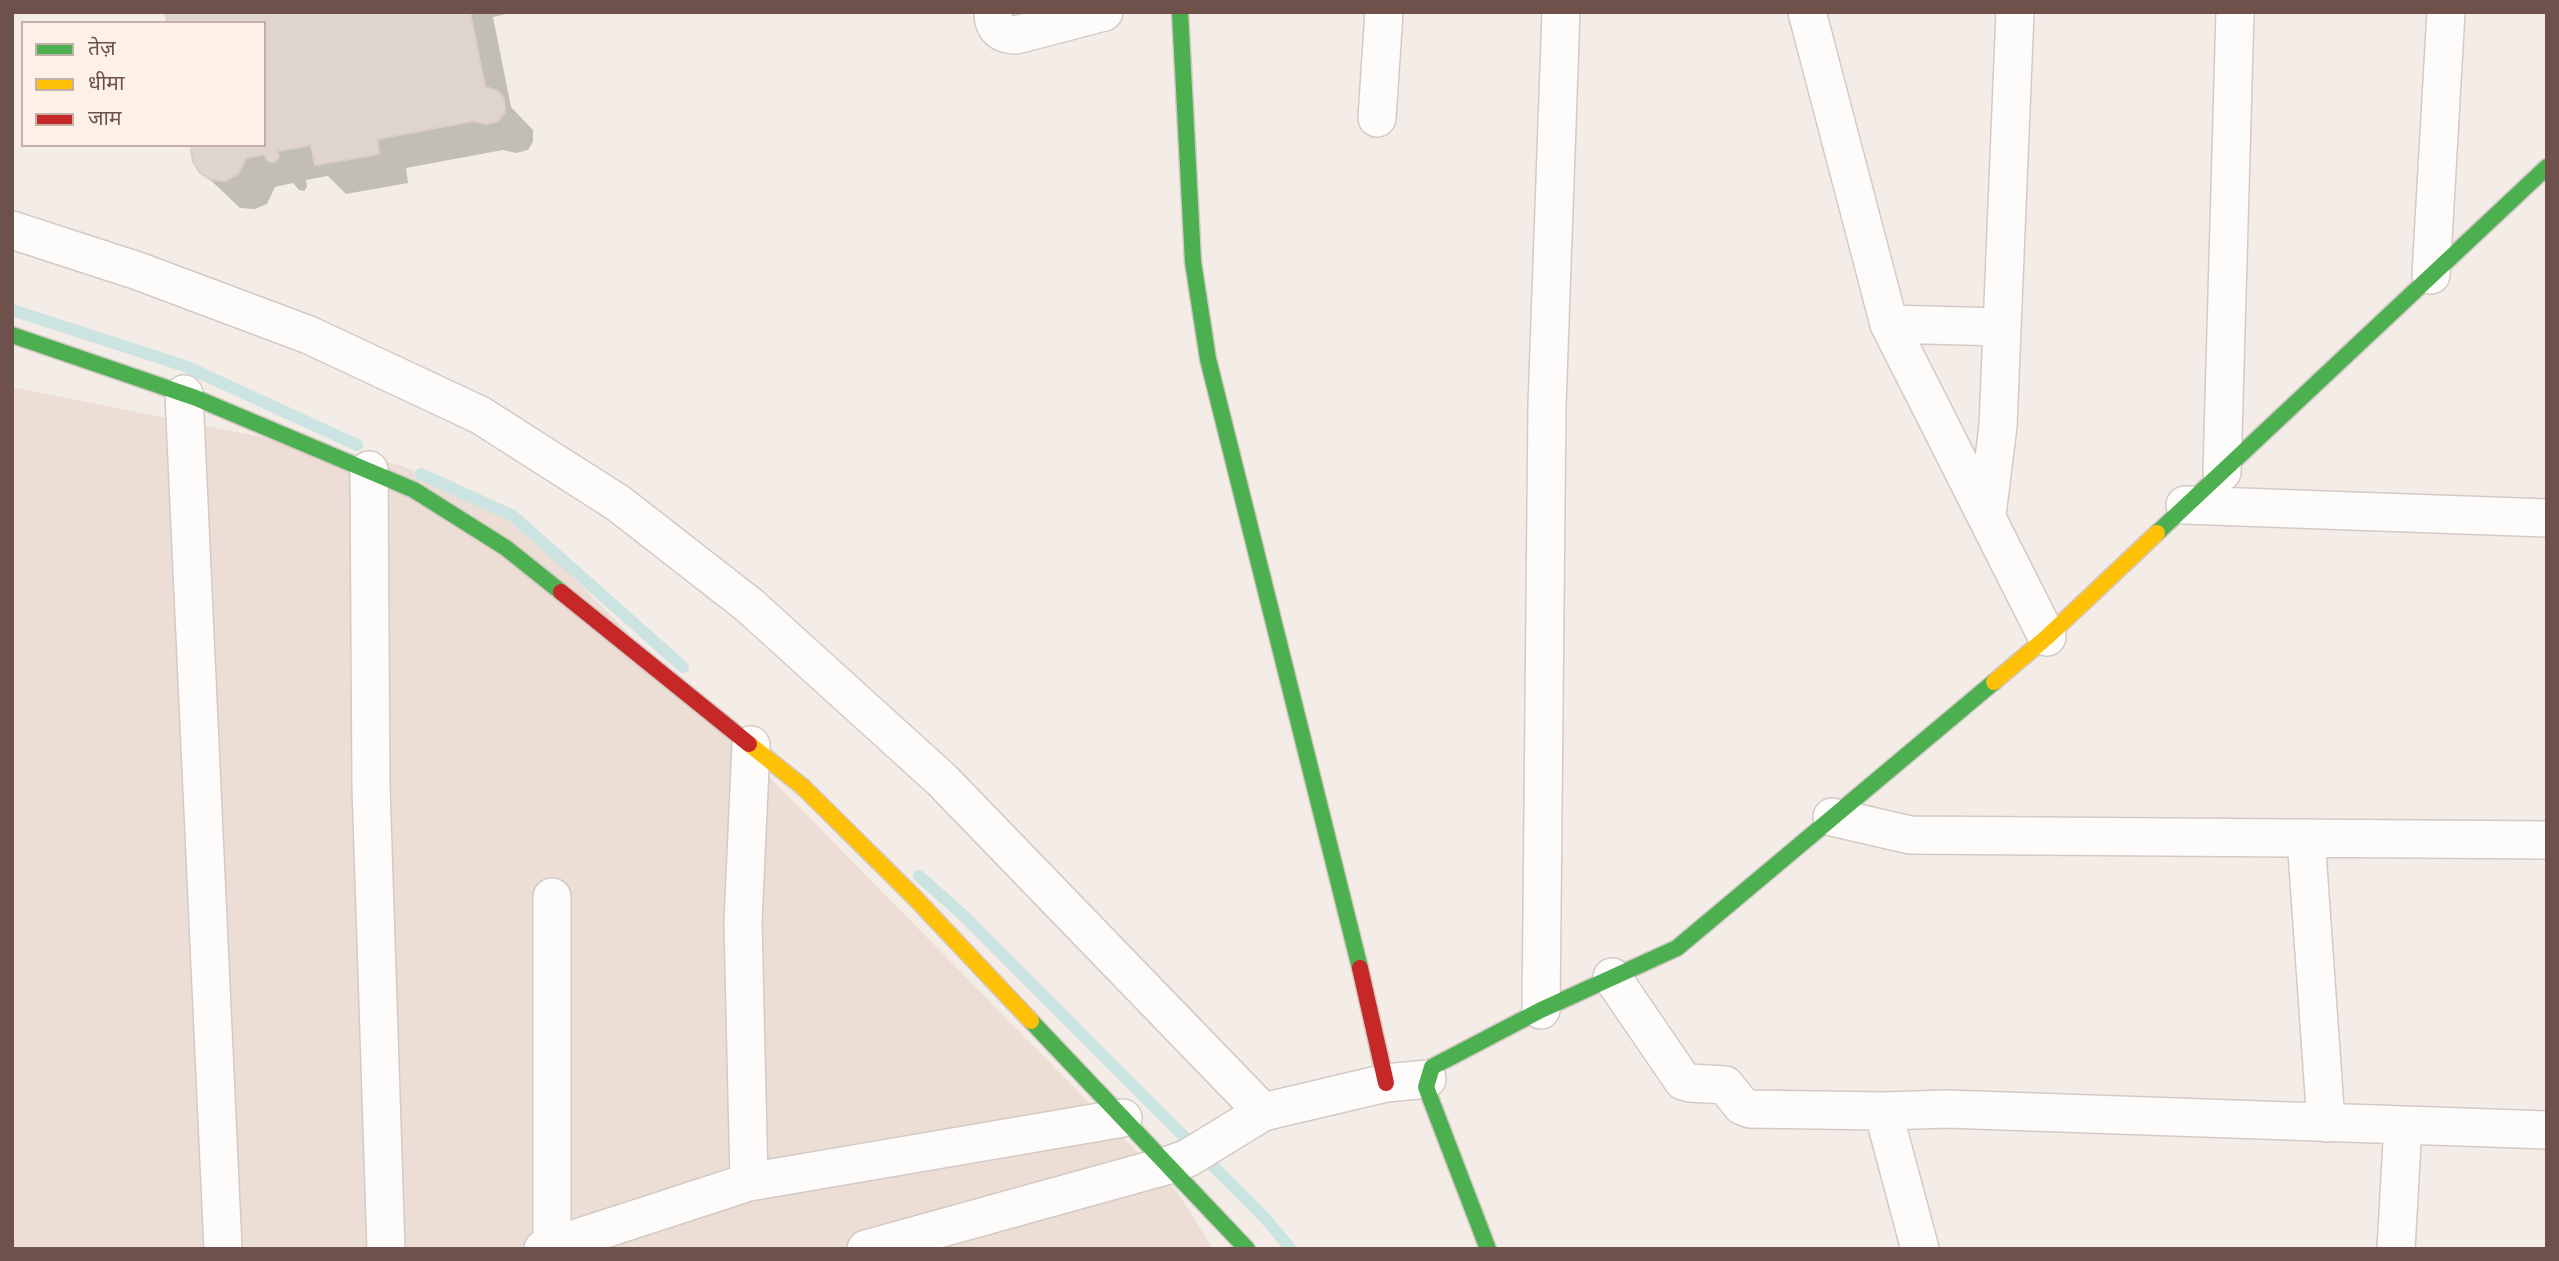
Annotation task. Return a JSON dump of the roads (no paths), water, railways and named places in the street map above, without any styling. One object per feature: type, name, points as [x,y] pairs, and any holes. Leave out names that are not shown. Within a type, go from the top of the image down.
[{"type":"street","points":[[993,12],[993,20],[998,29],[1005,35],[1016,35],[1104,12]]},
{"type":"street","points":[[1180,12],[1192,262],[1208,359],[1379,1045],[1386,1083]]},
{"type":"street","points":[[1377,118],[1384,12]]},
{"type":"street","points":[[1541,1010],[1547,405],[1561,12]]},
{"type":"street","points":[[1807,12],[1889,324],[2047,637]]},
{"type":"street","points":[[1987,515],[1998,426],[2015,12]]},
{"type":"street","points":[[2222,472],[2235,12]]},
{"type":"street","points":[[2431,275],[2446,12]]},
{"type":"street","points":[[1488,1249],[1426,1087],[1432,1067],[1541,1010],[1677,948],[2047,637],[2431,275],[2544,174]]},
{"type":"street","points":[[12,230],[138,271],[309,335],[480,415],[618,503],[749,605],[942,780],[1255,1117]]},
{"type":"street","points":[[1889,324],[2002,327]]},
{"type":"street","points":[[12,335],[184,394],[369,470],[414,490],[506,548],[803,787],[897,879],[1124,1118],[1179,1161],[1247,1249]]},
{"type":"street","points":[[184,394],[223,1249]]},
{"type":"street","points":[[369,470],[372,786],[386,1249]]},
{"type":"street","points":[[2185,505],[2547,518]]},
{"type":"street","points":[[749,1182],[743,922],[751,745]]},
{"type":"street","points":[[1832,817],[1910,835],[2547,840]]},
{"type":"street","points":[[2306,838],[2326,1123]]},
{"type":"street","points":[[552,897],[548,1248],[749,1182],[1124,1118]]},
{"type":"street","points":[[1612,977],[1683,1081],[1725,1085],[1742,1106],[1750,1109],[1947,1109],[2547,1130]]},
{"type":"street","points":[[866,1249],[1179,1161],[1255,1117],[1386,1083],[1427,1079]]},
{"type":"street","points":[[1883,1111],[1920,1249]]},
{"type":"street","points":[[2396,1249],[2403,1125]]},
{"type":"waterway","points":[[12,310],[185,366],[357,445]]},
{"type":"waterway","points":[[421,474],[513,516],[683,667]]},
{"type":"waterway","points":[[919,876],[963,915],[1264,1217],[1291,1249]]}]
